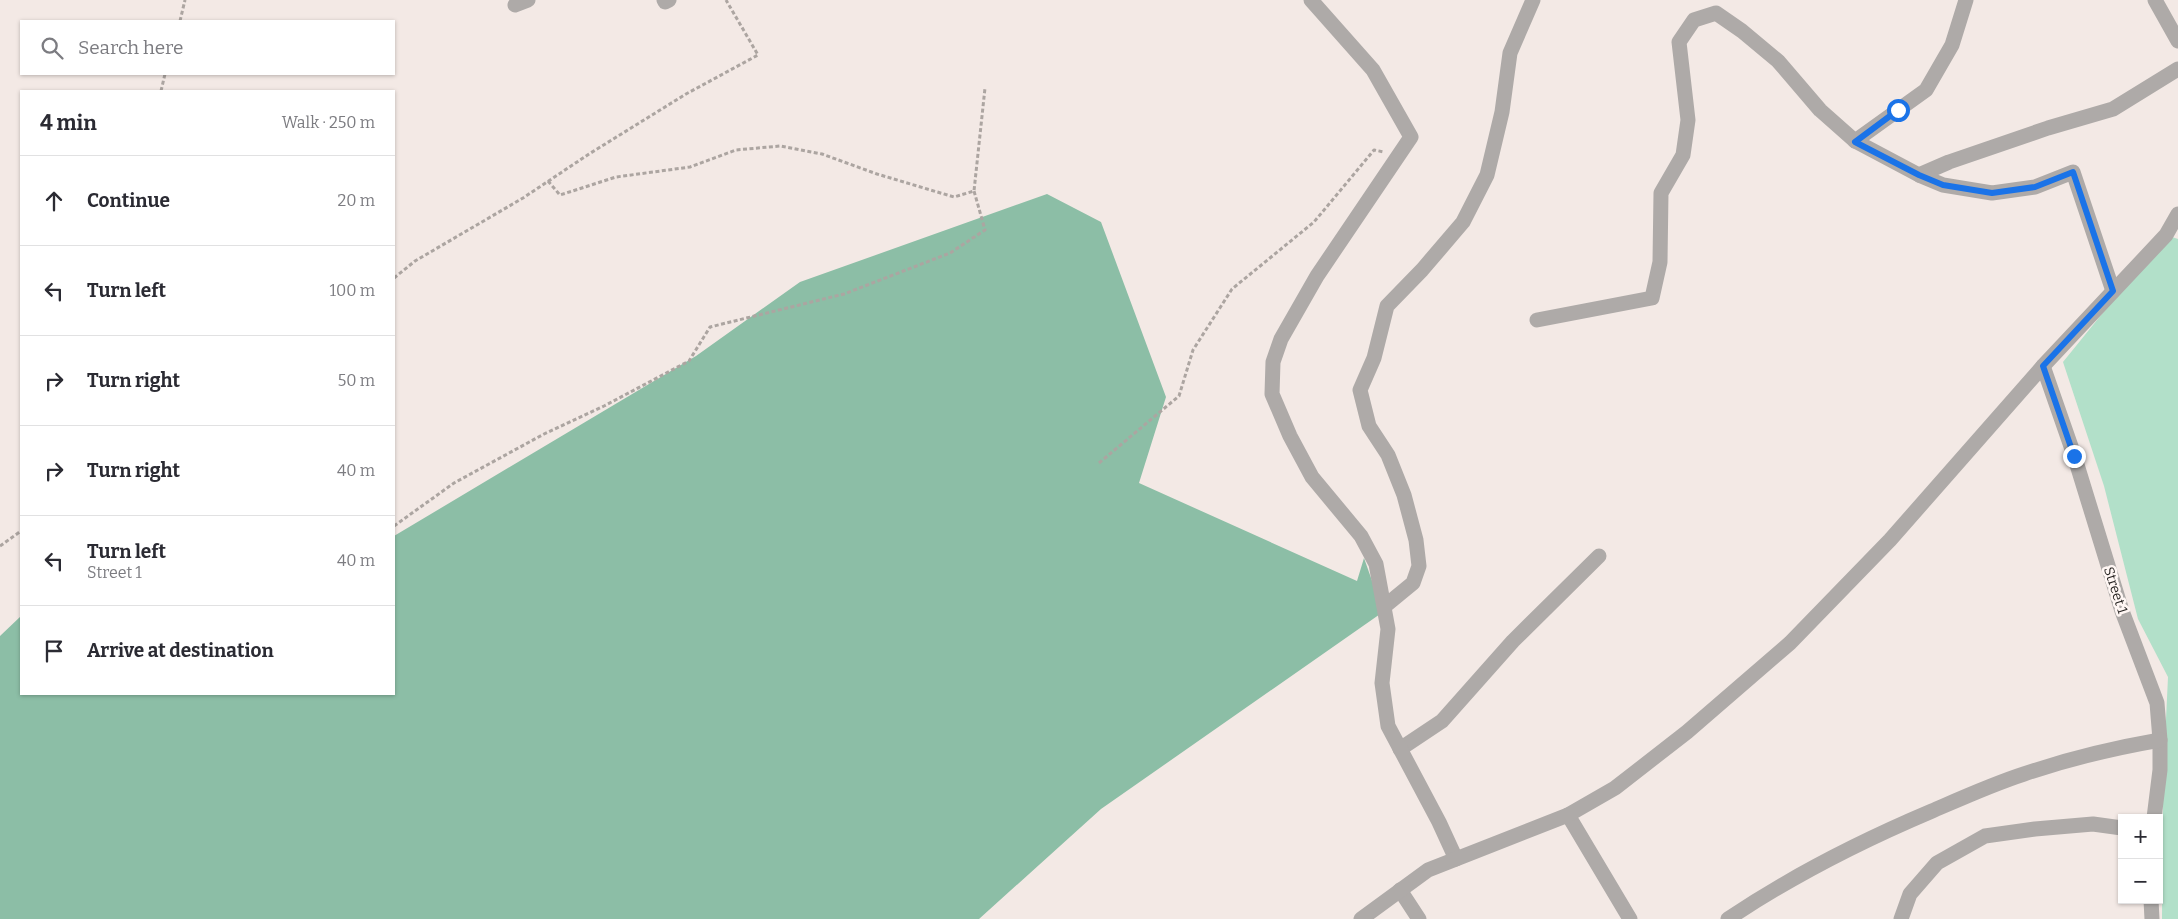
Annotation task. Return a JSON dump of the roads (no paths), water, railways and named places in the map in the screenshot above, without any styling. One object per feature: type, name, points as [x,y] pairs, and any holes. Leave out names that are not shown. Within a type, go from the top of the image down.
[{"type":"street","points":[[664,0],[665,2],[669,0]]},
{"type":"street","points":[[1311,0],[1373,70],[1411,137],[1317,276],[1281,339],[1273,362],[1272,394],[1290,436],[1312,477],[1365,543],[1376,564],[1388,629],[1382,683],[1388,726],[1439,822],[1456,859]]},
{"type":"street","points":[[1385,606],[1413,583],[1419,566],[1417,549],[1404,495],[1388,455],[1369,426],[1360,390],[1374,358],[1387,306],[1422,270],[1463,222],[1487,175],[1502,112],[1510,53],[1533,0]]},
{"type":"street","points":[[1855,142],[1926,90],[1952,45],[1966,0]]},
{"type":"street","points":[[2155,0],[2178,41]]},
{"type":"street","points":[[1537,320],[1652,298],[1660,262],[1661,193],[1683,155],[1688,120],[1679,42],[1694,20],[1716,13],[1742,31],[1778,61],[1820,110],[1855,142],[1919,175],[1943,185],[1992,193],[2035,187],[2073,172],[2113,291]]},
{"type":"street","points":[[1919,175],[1949,162],[2114,109],[2178,69]]},
{"type":"street","points":[[1361,919],[1428,870],[1568,815],[1615,788],[1686,732],[1790,643],[1890,540],[2043,366],[2113,291],[2172,233],[2178,214]]},
{"type":"street","name":"Street 1","points":[[2043,366],[2074,456],[2122,611],[2158,703],[2160,770],[2154,814]]},
{"type":"street","points":[[1400,749],[1442,721],[1513,641],[1599,556]]},
{"type":"street","points":[[1728,919],[1782,884],[1889,829],[1956,801],[2023,774],[2115,748],[2160,740]]},
{"type":"street","points":[[1568,815],[1630,919]]},
{"type":"street","points":[[1901,919],[1910,894],[1937,863],[1985,836],[2094,824],[2118,827]]},
{"type":"street","points":[[1400,890],[1419,919]]},
{"type":"street","points":[[2151,904],[2152,919]]}]
